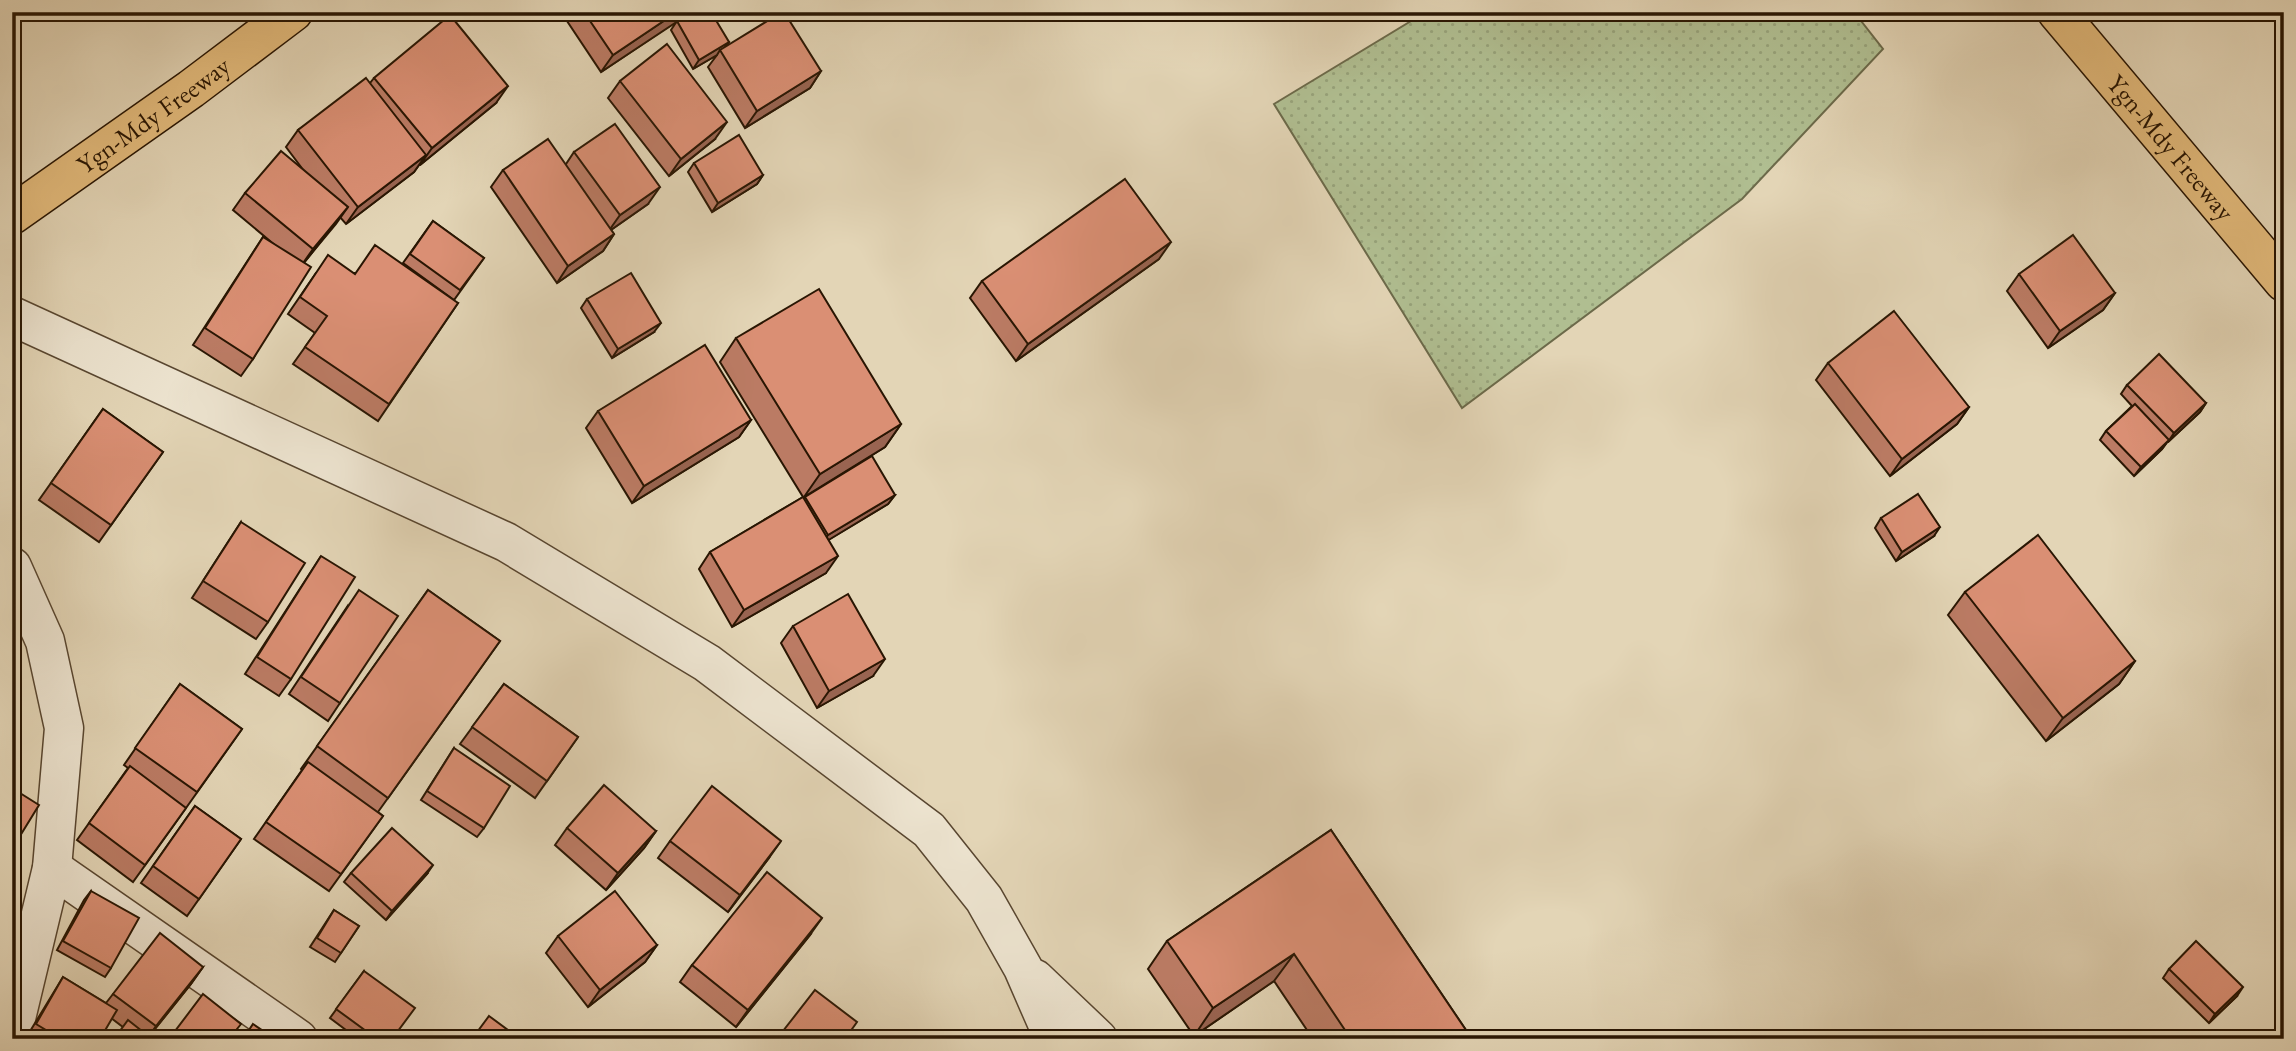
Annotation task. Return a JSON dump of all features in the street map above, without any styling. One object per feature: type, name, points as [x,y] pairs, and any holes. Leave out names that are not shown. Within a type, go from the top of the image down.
[{"type":"main road","name":"Ygn-Mdy Freeway","points":[[12,215],[191,89],[293,12]]},
{"type":"main road","name":"Ygn-Mdy Freeway","points":[[2057,12],[2284,282]]},
{"type":"street","points":[[12,316],[506,542],[707,663],[929,830],[984,899],[1023,968],[1054,1039]]},
{"type":"street","points":[[12,567],[45,641],[64,728],[52,868],[12,1035]]},
{"type":"street","points":[[52,868],[298,1039]]},
{"type":"street","points":[[1023,968],[1098,1039]]},
{"type":"green space","points":[[1426,12],[1854,12],[1883,49],[1742,199],[1462,408],[1274,104]]},
{"type":"building","points":[[584,12],[677,12],[613,55]]},
{"type":"building","points":[[692,12],[711,12],[729,42],[699,60],[677,21]]},
{"type":"building","points":[[782,12],[821,71],[757,111],[720,50]]},
{"type":"building","points":[[450,15],[508,86],[432,148],[374,78]]},
{"type":"building","points":[[667,44],[727,122],[681,159],[620,81]]},
{"type":"building","points":[[366,78],[426,155],[358,207],[298,130]]},
{"type":"building","points":[[615,124],[660,187],[620,215],[574,152]]},
{"type":"building","points":[[739,135],[763,175],[718,203],[694,163]]},
{"type":"building","points":[[548,139],[614,234],[568,266],[503,170]]},
{"type":"building","points":[[281,151],[348,207],[313,249],[245,193]]},
{"type":"building","points":[[1125,179],[1171,242],[1028,344],[982,281]]},
{"type":"building","points":[[433,221],[484,258],[460,290],[410,254]]},
{"type":"building","points":[[2073,235],[2115,293],[2060,331],[2019,274]]},
{"type":"building","points":[[263,237],[311,267],[253,359],[205,328]]},
{"type":"building","points":[[375,245],[458,303],[389,404],[305,347],[327,316],[300,297],[328,255],[355,274]]},
{"type":"building","points":[[631,273],[661,323],[618,349],[587,299]]},
{"type":"building","points":[[819,289],[901,424],[820,474],[736,338]]},
{"type":"building","points":[[1894,311],[1969,407],[1902,459],[1828,363]]},
{"type":"building","points":[[705,345],[751,420],[644,486],[598,411]]},
{"type":"building","points":[[2159,354],[2206,403],[2174,433],[2127,385]]},
{"type":"building","points":[[2135,404],[2169,440],[2141,467],[2106,431]]},
{"type":"building","points":[[103,409],[163,452],[111,525],[51,483]]},
{"type":"building","points":[[872,456],[895,495],[828,535],[805,497]]},
{"type":"building","points":[[1918,494],[1940,527],[1902,552],[1881,518]]},
{"type":"building","points":[[803,497],[838,556],[744,610],[710,552]]},
{"type":"building","points":[[241,522],[305,563],[268,622],[203,581]]},
{"type":"building","points":[[2038,535],[2135,661],[2063,718],[1965,592]]},
{"type":"building","points":[[321,556],[355,577],[291,679],[257,657]]},
{"type":"building","points":[[359,590],[398,616],[340,703],[301,677]]},
{"type":"building","points":[[428,590],[500,641],[388,798],[317,746]]},
{"type":"building","points":[[848,594],[885,659],[829,691],[793,626]]},
{"type":"building","points":[[180,684],[242,729],[197,792],[135,748]]},
{"type":"building","points":[[504,684],[578,737],[547,781],[472,727]]},
{"type":"building","points":[[454,748],[510,786],[484,828],[427,791]]},
{"type":"building","points":[[308,762],[383,816],[341,874],[266,822]]},
{"type":"building","points":[[130,766],[186,808],[145,865],[89,823]]},
{"type":"building","points":[[604,785],[656,831],[618,873],[567,828]]},
{"type":"building","points":[[712,786],[781,841],[740,895],[670,841]]},
{"type":"building","points":[[12,788],[39,805],[12,849]]},
{"type":"building","points":[[195,806],[241,839],[199,899],[153,866]]},
{"type":"building","points":[[392,828],[433,865],[392,911],[351,873]]},
{"type":"building","points":[[1331,830],[1472,1039],[1351,1039],[1294,954],[1213,1008],[1167,941]]},
{"type":"building","points":[[767,872],[822,918],[748,1010],[692,965]]},
{"type":"building","points":[[91,891],[139,918],[111,968],[63,941]]},
{"type":"building","points":[[615,891],[657,945],[600,990],[558,936]]},
{"type":"building","points":[[334,910],[359,926],[341,953],[317,938]]},
{"type":"building","points":[[160,933],[203,967],[156,1026],[113,994]]},
{"type":"building","points":[[2196,941],[2243,987],[2215,1014],[2169,969]]},
{"type":"building","points":[[364,971],[415,1008],[392,1039],[377,1039],[336,1009]]},
{"type":"building","points":[[63,977],[117,1010],[100,1039],[61,1039],[36,1024]]},
{"type":"building","points":[[815,990],[857,1022],[845,1039],[794,1039],[783,1031]]},
{"type":"building","points":[[203,994],[241,1024],[229,1039],[169,1039]]},
{"type":"building","points":[[489,1016],[520,1039],[472,1039]]},
{"type":"building","points":[[128,1020],[152,1039],[114,1039]]},
{"type":"building","points":[[253,1024],[275,1039],[243,1039]]}]
